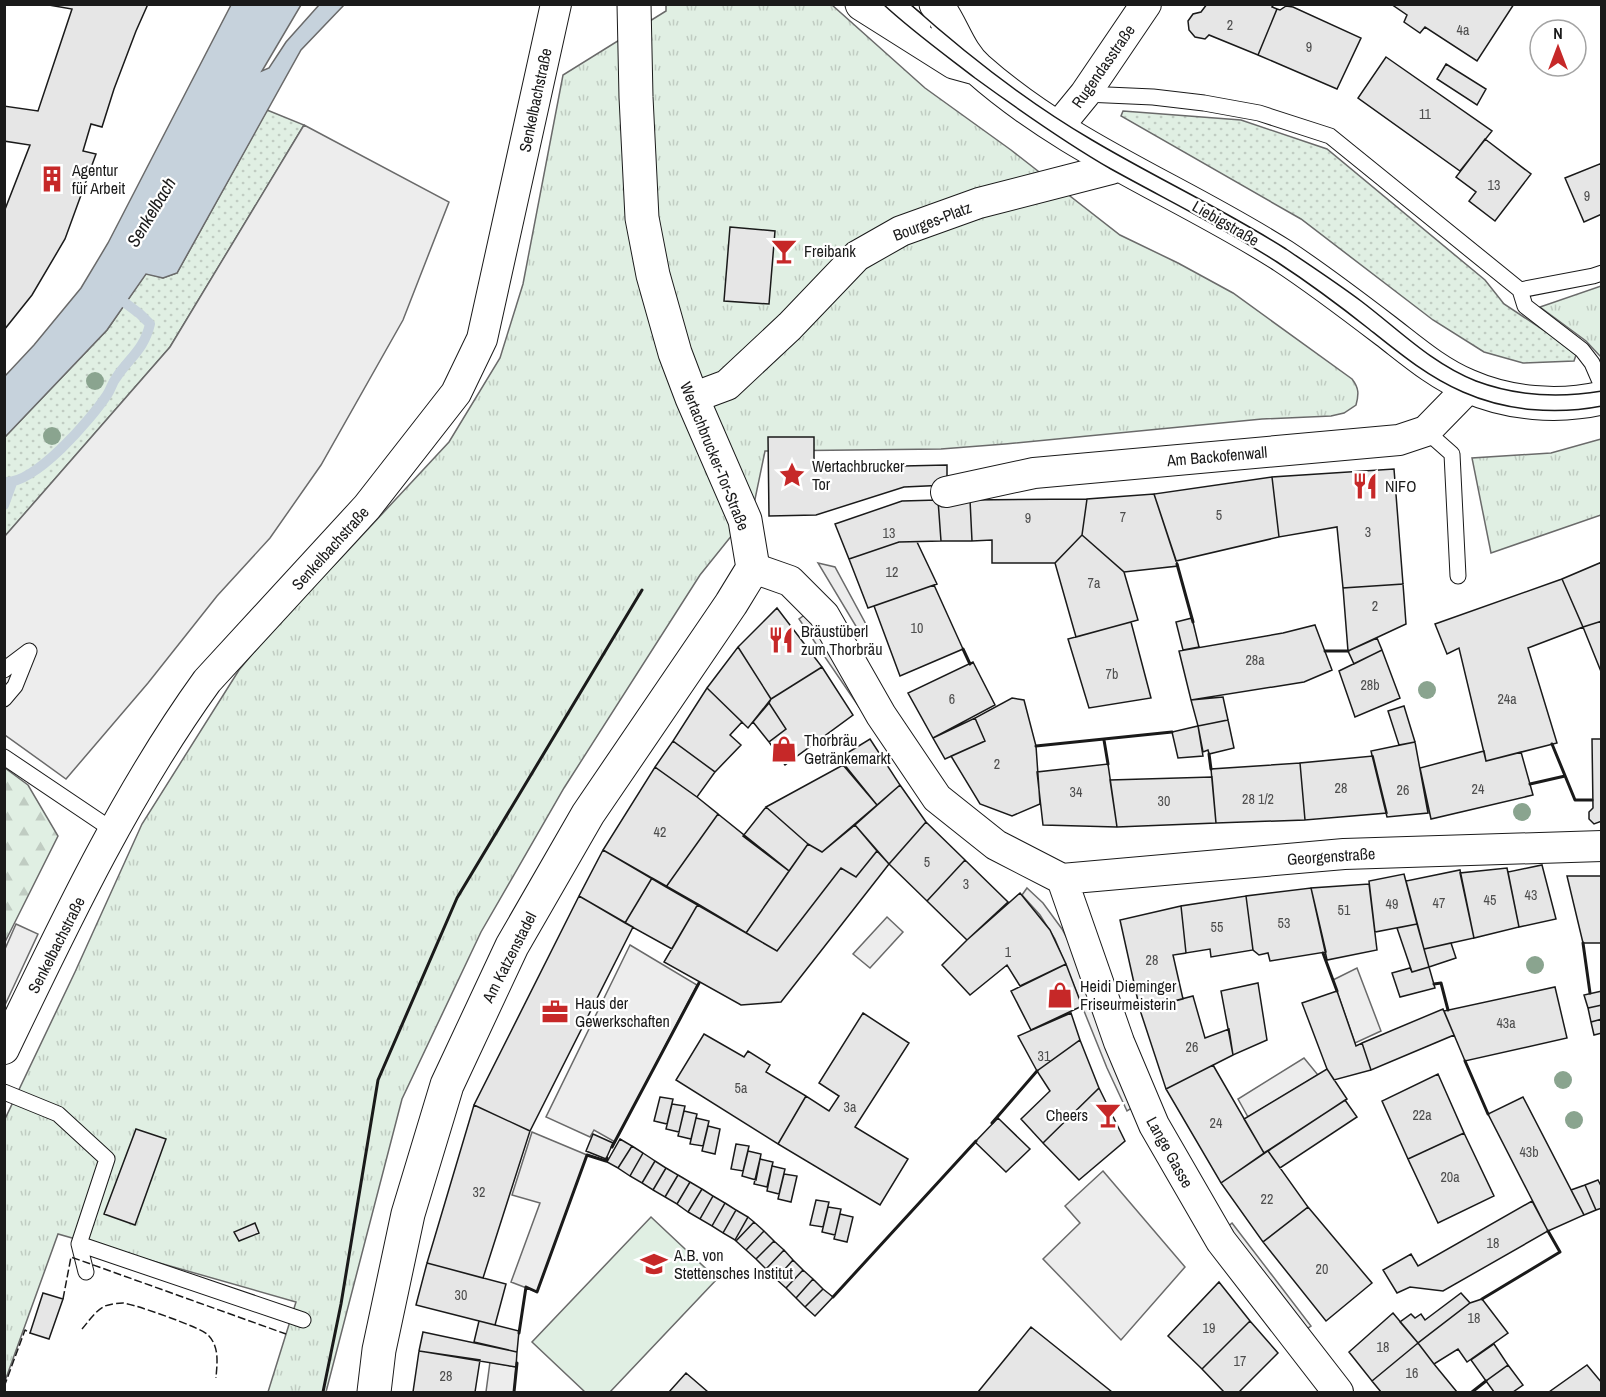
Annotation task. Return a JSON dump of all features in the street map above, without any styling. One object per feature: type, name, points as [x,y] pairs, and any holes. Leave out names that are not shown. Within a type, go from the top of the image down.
[{"type":"street","name":"Senkelbachstraße","points":[[4,1049],[114,831],[186,711],[207,681],[367,507],[456,393],[482,339],[556,4]]},
{"type":"street","name":"Wertachbrucker-Tor-Straße","points":[[634,4],[642,218],[652,275],[675,353],[692,398],[745,520],[753,568]]},
{"type":"street","name":"Liebigstraße","points":[[862,4],[954,62],[976,68]]},
{"type":"street","name":"Liebigstraße","points":[[936,4],[961,48],[976,68],[1058,128],[1243,231],[1326,286],[1425,362],[1469,387],[1516,400],[1569,403],[1602,398]]},
{"type":"street","name":"Rugendasstraße","points":[[1058,128],[1085,94],[1146,4]]},
{"type":"street","name":"Bourges-Platz","points":[[692,398],[727,385],[789,326],[857,255],[901,231],[979,203],[1111,169],[1119,164]]},
{"type":"street","name":"Am Backofenwall","points":[[946,492],[1034,473],[1399,440],[1426,431],[1469,387]]},
{"type":"street","points":[[753,568],[790,581],[824,615],[881,715],[937,798],[996,845],[1062,879]]},
{"type":"street","name":"Am Katzenstadel","points":[[374,1392],[379,1350],[408,1214],[447,1084],[512,946],[588,814],[753,568]]},
{"type":"street","name":"Georgenstraße","points":[[1062,879],[1344,854],[1602,846]]},
{"type":"street","name":"Lange Gasse","points":[[1062,879],[1119,1042],[1154,1125],[1221,1241],[1338,1392]]},
{"type":"lane","points":[[897,4],[976,68]]},
{"type":"lane","points":[[1085,94],[1153,97],[1204,103],[1259,113],[1330,136],[1520,290],[1526,306],[1582,350],[1592,363],[1602,386]]},
{"type":"lane","points":[[1520,290],[1602,273]]},
{"type":"lane","points":[[1426,431],[1452,454],[1458,576]]},
{"type":"lane","points":[[4,670],[29,651],[15,686],[4,699]]},
{"type":"lane","points":[[4,757],[114,831]]},
{"type":"lane","points":[[4,1092],[58,1114],[107,1160],[79,1244],[86,1272]]},
{"type":"lane","points":[[79,1244],[303,1320]]},
{"type":"green space","points":[[666,5],[832,5],[925,88],[1011,150],[1120,235],[1233,293],[1352,379],[1358,391],[1356,405],[1344,413],[1331,416],[1262,419],[941,449],[765,451],[753,509],[700,575],[564,788],[481,932],[402,1099],[326,1392],[268,1392],[296,1302],[58,1234],[5,1381],[5,1119],[142,824],[239,670],[279,622],[449,442],[500,358],[523,284],[563,75],[666,11]]},
{"type":"green space","points":[[267,110],[304,125],[170,347],[5,536],[5,437],[107,330],[146,273],[163,278],[177,273]]},
{"type":"green space","points":[[1123,111],[1241,120],[1327,149],[1485,280],[1504,304],[1576,355],[1574,361],[1523,363],[1484,352],[1433,320],[1301,219],[1121,116]]},
{"type":"green space","points":[[1601,286],[1602,356],[1600,356],[1586,341],[1540,307]]},
{"type":"green space","points":[[1601,439],[1601,515],[1491,553],[1472,458],[1551,453]]},
{"type":"green space","points":[[5,768],[28,785],[58,836],[5,942]]},
{"type":"green space","points":[[651,1217],[717,1279],[610,1392],[585,1392],[532,1342]]},
{"type":"shaded area","points":[[304,125],[449,202],[403,320],[321,465],[270,538],[217,596],[148,683],[66,779],[5,735],[5,536],[170,347]]},
{"type":"shaded area","points":[[818,563],[835,567],[868,628],[860,633]]},
{"type":"shaded area","points":[[806,614],[867,702],[859,707],[799,619]]},
{"type":"shaded area","points":[[1027,888],[1043,903],[1062,929],[1072,948],[1135,1106],[1127,1111],[1107,1068],[1055,939],[1040,915],[1022,895]]},
{"type":"shaded area","points":[[887,917],[903,932],[870,968],[853,954]]},
{"type":"shaded area","points":[[16,924],[38,934],[5,1005],[5,949]]},
{"type":"shaded area","points":[[630,945],[697,985],[615,1142],[594,1130],[590,1137],[546,1117]]},
{"type":"shaded area","points":[[1357,968],[1381,1031],[1355,1043],[1333,980]]},
{"type":"shaded area","points":[[1304,1058],[1318,1075],[1248,1117],[1238,1099]]},
{"type":"shaded area","points":[[532,1132],[587,1155],[537,1292],[511,1282],[540,1203],[512,1195]]},
{"type":"shaded area","points":[[1103,1171],[1185,1267],[1121,1340],[1043,1259],[1080,1223],[1065,1206]]},
{"type":"shaded area","points":[[1232,1223],[1311,1326],[1302,1332],[1225,1229]]},
{"type":"shaded area","points":[[490,1362],[516,1367],[514,1392],[486,1392]]},
{"type":"water","name":"Senkelbach","points":[[231,5],[301,5],[262,71],[269,68],[286,42],[319,5],[344,5],[301,50],[177,273],[163,278],[146,274],[107,330],[5,437],[5,376],[81,288],[108,243]]},
{"type":"building","name":"Agentur für Arbeit","points":[[43,4],[148,4],[114,89],[102,127],[91,124],[83,151],[96,154],[65,239],[32,295],[4,330],[4,212],[30,145],[4,141],[4,106],[38,111],[72,9]]},
{"type":"building","points":[[1207,4],[1274,4],[1272,7],[1277,9],[1258,55],[1209,35],[1205,39],[1195,37],[1189,30],[1188,21],[1193,14],[1201,12]]},
{"type":"building","points":[[1391,4],[1514,4],[1477,61],[1425,27],[1420,33],[1404,22],[1407,15]]},
{"type":"building","points":[[1286,6],[1293,7],[1361,38],[1337,89],[1258,55],[1277,9],[1280,10]]},
{"type":"building","points":[[1386,57],[1492,131],[1460,171],[1358,98]]},
{"type":"building","points":[[1446,64],[1486,89],[1477,105],[1437,79]]},
{"type":"building","points":[[1485,139],[1531,174],[1495,221],[1469,201],[1476,192],[1456,177]]},
{"type":"building","points":[[1602,163],[1602,214],[1584,222],[1565,178]]},
{"type":"building","points":[[730,227],[775,231],[769,304],[724,301]]},
{"type":"building","points":[[768,437],[814,437],[814,468],[947,465],[947,485],[904,487],[816,515],[769,516]]},
{"type":"building","points":[[1394,469],[1403,584],[1343,588],[1337,527],[1279,537],[1272,477]]},
{"type":"building","points":[[1272,477],[1279,537],[1176,561],[1154,494]]},
{"type":"building","points":[[1154,494],[1178,566],[1124,572],[1082,535],[1087,499]]},
{"type":"building","points":[[1087,499],[1082,535],[1055,563],[992,563],[992,540],[972,541],[970,500]]},
{"type":"building","points":[[938,500],[941,541],[899,542],[849,559],[835,524],[902,501]]},
{"type":"building","points":[[938,500],[970,500],[972,541],[941,541]]},
{"type":"building","points":[[1082,535],[1124,572],[1138,620],[1076,637],[1055,563]]},
{"type":"building","points":[[899,542],[917,542],[937,584],[868,608],[849,559]]},
{"type":"building","points":[[1602,562],[1602,621],[1583,627],[1562,579]]},
{"type":"building","points":[[1562,579],[1583,627],[1528,648],[1557,743],[1486,761],[1459,648],[1447,654],[1435,624]]},
{"type":"building","points":[[1403,584],[1406,624],[1348,651],[1343,588]]},
{"type":"building","points":[[934,585],[963,649],[900,676],[874,606]]},
{"type":"building","points":[[777,608],[822,667],[771,699],[738,647]]},
{"type":"building","points":[[1192,618],[1199,647],[1183,650],[1176,622]]},
{"type":"building","points":[[1602,621],[1602,674],[1583,627]]},
{"type":"building","points":[[1131,622],[1151,698],[1089,708],[1068,639]]},
{"type":"building","points":[[1315,625],[1332,670],[1304,682],[1191,700],[1179,651],[1283,633]]},
{"type":"building","points":[[1377,638],[1382,650],[1354,664],[1348,651]]},
{"type":"building","points":[[738,647],[771,699],[748,728],[707,688]]},
{"type":"building","points":[[1382,650],[1400,698],[1355,717],[1339,671]]},
{"type":"building","points":[[973,662],[995,705],[933,738],[908,693]]},
{"type":"building","points":[[822,667],[853,715],[785,765],[769,742],[786,729],[769,703],[771,699]]},
{"type":"building","points":[[707,688],[742,722],[730,735],[741,745],[715,772],[673,741]]},
{"type":"building","points":[[1223,697],[1228,720],[1198,726],[1191,700]]},
{"type":"building","points":[[1012,698],[1024,700],[1036,746],[1040,804],[1012,816],[980,804],[951,756],[985,741],[975,718]]},
{"type":"building","points":[[769,703],[786,729],[769,742],[753,722]]},
{"type":"building","points":[[1404,706],[1415,742],[1399,745],[1388,711]]},
{"type":"building","points":[[975,718],[985,741],[945,759],[933,738]]},
{"type":"building","points":[[1228,720],[1234,748],[1209,754],[1208,750],[1203,752],[1198,726]]},
{"type":"building","points":[[1198,726],[1203,756],[1178,758],[1172,732]]},
{"type":"building","points":[[870,739],[900,785],[877,805],[839,758]]},
{"type":"building","points":[[1592,739],[1602,739],[1602,821],[1594,824],[1589,819],[1589,812],[1593,808]]},
{"type":"building","points":[[673,741],[715,772],[697,797],[655,767]]},
{"type":"building","points":[[1415,742],[1428,813],[1387,817],[1371,751]]},
{"type":"building","points":[[1484,751],[1486,761],[1521,752],[1533,795],[1431,819],[1420,768]]},
{"type":"building","points":[[1373,756],[1387,813],[1305,820],[1300,763]]},
{"type":"building","points":[[1300,763],[1305,820],[1216,823],[1211,769]]},
{"type":"building","points":[[1108,764],[1117,827],[1043,825],[1037,772]]},
{"type":"building","points":[[843,765],[877,805],[822,852],[808,844],[766,807]]},
{"type":"building","points":[[655,767],[718,814],[666,887],[603,850]]},
{"type":"building","points":[[1212,777],[1216,823],[1117,827],[1110,780]]},
{"type":"building","points":[[900,785],[926,822],[889,864],[855,825]]},
{"type":"building","points":[[766,807],[808,844],[789,871],[743,836]]},
{"type":"building","points":[[718,814],[789,871],[746,933],[666,887]]},
{"type":"building","points":[[926,822],[965,860],[927,901],[889,864]]},
{"type":"building","points":[[855,825],[877,851],[856,877],[841,868],[777,951],[746,933],[808,844],[822,852]]},
{"type":"building","points":[[603,850],[652,878],[625,923],[579,896]]},
{"type":"building","points":[[877,851],[889,864],[781,1002],[741,1005],[664,962],[698,904],[777,951],[841,868],[856,877]]},
{"type":"building","points":[[965,860],[1008,902],[967,940],[927,901]]},
{"type":"building","points":[[1542,865],[1556,919],[1519,927],[1508,872]]},
{"type":"building","points":[[1507,868],[1519,927],[1474,938],[1460,873]]},
{"type":"building","points":[[1460,870],[1474,938],[1424,949],[1406,881]]},
{"type":"building","points":[[1404,874],[1417,924],[1375,932],[1369,881]]},
{"type":"building","points":[[1567,876],[1602,876],[1602,943],[1583,943]]},
{"type":"building","points":[[652,878],[698,904],[672,949],[625,923]]},
{"type":"building","points":[[1369,884],[1377,950],[1327,960],[1311,888]]},
{"type":"building","points":[[1311,888],[1326,952],[1270,961],[1268,953],[1259,955],[1253,950],[1246,896]]},
{"type":"building","points":[[1020,893],[1050,930],[1066,964],[1020,986],[1007,965],[970,995],[942,965]]},
{"type":"building","name":"Haus der Gewerkschaften","points":[[579,896],[633,927],[530,1131],[474,1105]]},
{"type":"building","points":[[1246,896],[1253,950],[1211,957],[1210,949],[1186,953],[1181,906]]},
{"type":"building","points":[[1181,906],[1186,953],[1173,955],[1183,999],[1140,1010],[1120,920]]},
{"type":"building","points":[[1417,924],[1429,967],[1412,972],[1397,928]]},
{"type":"building","points":[[1451,943],[1456,958],[1429,967],[1424,949]]},
{"type":"building","points":[[1066,964],[1082,1006],[1031,1030],[1011,991]]},
{"type":"building","points":[[1429,967],[1435,988],[1400,997],[1392,973],[1410,968],[1412,972]]},
{"type":"building","points":[[1258,983],[1267,1040],[1233,1055],[1221,991]]},
{"type":"building","points":[[1555,987],[1567,1038],[1465,1061],[1444,1011]]},
{"type":"building","points":[[1337,991],[1356,1046],[1362,1043],[1371,1070],[1334,1080],[1327,1069],[1302,1003]]},
{"type":"building","points":[[1602,991],[1602,1005],[1588,1008],[1584,995]]},
{"type":"building","points":[[1193,996],[1205,1038],[1229,1029],[1233,1055],[1166,1089],[1140,1010]]},
{"type":"building","points":[[1602,1005],[1602,1019],[1591,1022],[1588,1008]]},
{"type":"building","points":[[1443,1009],[1454,1035],[1371,1070],[1362,1043]]},
{"type":"building","points":[[863,1013],[909,1043],[855,1127],[908,1159],[880,1205],[778,1144],[806,1096],[829,1111],[839,1096],[819,1083]]},
{"type":"building","points":[[1071,1013],[1080,1040],[1037,1071],[1018,1036]]},
{"type":"building","points":[[1602,1019],[1602,1033],[1594,1035],[1591,1022]]},
{"type":"building","points":[[704,1034],[744,1057],[748,1051],[770,1065],[766,1072],[806,1096],[778,1144],[676,1080]]},
{"type":"building","points":[[1080,1040],[1099,1088],[1043,1143],[1021,1119],[1050,1091],[1037,1071]]},
{"type":"building","points":[[1213,1065],[1264,1153],[1221,1183],[1166,1089]]},
{"type":"building","points":[[1327,1069],[1347,1099],[1264,1153],[1244,1119]]},
{"type":"building","points":[[1438,1074],[1464,1133],[1408,1159],[1382,1101]]},
{"type":"building","points":[[1099,1088],[1125,1141],[1079,1180],[1043,1143]]},
{"type":"building","points":[[660,1097],[673,1099],[667,1124],[654,1121]]},
{"type":"building","points":[[1523,1097],[1584,1215],[1548,1231],[1488,1114]]},
{"type":"building","points":[[1345,1100],[1357,1117],[1280,1168],[1268,1151]]},
{"type":"building","points":[[672,1104],[685,1106],[679,1132],[666,1129]]},
{"type":"building","points":[[474,1105],[530,1131],[483,1278],[427,1263]]},
{"type":"building","points":[[684,1111],[697,1114],[691,1139],[678,1136]]},
{"type":"building","points":[[696,1118],[709,1121],[703,1146],[690,1144]]},
{"type":"building","points":[[998,1118],[1030,1149],[1006,1172],[975,1142]]},
{"type":"building","points":[[708,1126],[720,1129],[715,1154],[702,1151]]},
{"type":"building","points":[[136,1129],[166,1139],[135,1225],[104,1214]]},
{"type":"building","points":[[1464,1133],[1494,1196],[1438,1223],[1408,1159]]},
{"type":"building","points":[[593,1134],[613,1143],[606,1159],[586,1151]]},
{"type":"building","points":[[620,1139],[632,1146],[618,1168],[607,1162]]},
{"type":"building","points":[[736,1144],[749,1146],[743,1171],[731,1169]]},
{"type":"building","points":[[632,1146],[643,1153],[630,1176],[618,1168]]},
{"type":"building","points":[[748,1151],[761,1154],[756,1180],[742,1176]]},
{"type":"building","points":[[1268,1151],[1308,1207],[1263,1242],[1221,1183]]},
{"type":"building","points":[[643,1153],[655,1161],[642,1183],[630,1176]]},
{"type":"building","points":[[760,1159],[773,1162],[767,1187],[754,1184]]},
{"type":"building","points":[[655,1161],[666,1168],[653,1190],[642,1183]]},
{"type":"building","points":[[772,1166],[785,1169],[779,1194],[767,1191]]},
{"type":"building","points":[[666,1168],[678,1175],[665,1197],[653,1190]]},
{"type":"building","points":[[784,1174],[797,1176],[791,1202],[778,1199]]},
{"type":"building","points":[[678,1175],[690,1182],[677,1204],[665,1197]]},
{"type":"building","points":[[1598,1180],[1602,1188],[1602,1208],[1596,1210],[1585,1185]]},
{"type":"building","points":[[690,1182],[702,1189],[688,1212],[677,1204]]},
{"type":"building","points":[[1585,1185],[1596,1210],[1584,1215],[1571,1190]]},
{"type":"building","points":[[702,1189],[713,1196],[700,1219],[688,1212]]},
{"type":"building","points":[[713,1196],[725,1203],[712,1226],[700,1219]]},
{"type":"building","points":[[816,1200],[829,1202],[823,1227],[810,1225]]},
{"type":"building","points":[[1532,1201],[1548,1231],[1443,1291],[1410,1287],[1397,1293],[1383,1270],[1411,1254],[1418,1266]]},
{"type":"building","points":[[725,1203],[736,1210],[723,1233],[712,1226]]},
{"type":"building","points":[[828,1207],[841,1209],[835,1235],[822,1232]]},
{"type":"building","points":[[1308,1207],[1372,1283],[1326,1321],[1263,1242]]},
{"type":"building","points":[[736,1210],[748,1217],[735,1240],[723,1233]]},
{"type":"building","points":[[840,1214],[853,1217],[847,1242],[834,1239]]},
{"type":"building","points":[[748,1217],[754,1222],[736,1241],[735,1240]]},
{"type":"building","points":[[754,1222],[764,1231],[746,1250],[736,1241]]},
{"type":"building","points":[[255,1223],[259,1233],[239,1241],[234,1232]]},
{"type":"building","points":[[764,1231],[774,1241],[756,1259],[746,1250]]},
{"type":"building","points":[[774,1241],[784,1250],[766,1269],[756,1259]]},
{"type":"building","points":[[784,1250],[793,1260],[776,1279],[766,1269]]},
{"type":"building","points":[[793,1260],[803,1270],[786,1288],[776,1279]]},
{"type":"building","points":[[427,1263],[506,1284],[495,1325],[416,1305]]},
{"type":"building","points":[[803,1270],[813,1279],[796,1298],[786,1288]]},
{"type":"building","points":[[813,1279],[823,1289],[805,1307],[796,1298]]},
{"type":"building","points":[[1219,1282],[1250,1321],[1202,1369],[1168,1336]]},
{"type":"building","points":[[823,1289],[833,1297],[815,1316],[805,1307]]},
{"type":"building","points":[[43,1293],[63,1299],[49,1339],[30,1333]]},
{"type":"building","points":[[1461,1293],[1470,1303],[1418,1343],[1400,1322],[1411,1314],[1415,1318],[1421,1314],[1425,1320]]},
{"type":"building","points":[[1482,1299],[1508,1333],[1467,1362],[1458,1349],[1434,1364],[1418,1343],[1470,1303]]},
{"type":"building","points":[[1393,1313],[1418,1343],[1372,1381],[1349,1352]]},
{"type":"building","points":[[479,1321],[519,1331],[517,1352],[474,1342]]},
{"type":"building","points":[[1250,1321],[1278,1353],[1239,1392],[1224,1392],[1202,1369]]},
{"type":"building","points":[[1031,1327],[1112,1392],[978,1392]]},
{"type":"building","points":[[423,1332],[517,1352],[516,1367],[419,1351]]},
{"type":"building","points":[[1418,1343],[1457,1392],[1381,1392],[1372,1381]]},
{"type":"building","points":[[1494,1344],[1508,1365],[1486,1381],[1471,1360]]},
{"type":"building","points":[[419,1351],[480,1360],[475,1392],[413,1392]]},
{"type":"building","points":[[1508,1365],[1523,1385],[1513,1392],[1494,1392],[1486,1381]]},
{"type":"building","points":[[1587,1365],[1602,1383],[1602,1392],[1549,1392]]},
{"type":"building","points":[[686,1373],[708,1392],[669,1392]]},
{"type":"waterway","points":[[4,482],[17,480],[31,473],[76,434],[99,406],[121,371],[144,341],[150,324],[116,296]]},
{"type":"waterway","points":[[4,505],[12,483]]},
{"type":"tram line","points":[[883,4],[975,78],[1076,148],[1277,262],[1336,303],[1414,364],[1438,379],[1479,398],[1531,410],[1585,409],[1602,406]]},
{"type":"tram line","points":[[910,4],[975,59],[1044,110],[1116,154],[1238,220],[1286,249],[1361,301],[1430,356],[1460,374],[1491,386],[1522,393],[1554,395],[1602,391]]},
{"type":"fence","points":[[63,1299],[71,1257],[286,1334]]},
{"type":"fence","points":[[82,1329],[98,1311],[114,1304],[129,1304],[166,1316],[207,1334],[214,1344],[217,1355],[216,1378]]},
{"type":"fence","points":[[4,1387],[25,1330],[30,1333]]},
{"type":"wall","points":[[1177,564],[1193,622]]},
{"type":"wall","points":[[323,1392],[341,1304],[378,1080],[457,898],[642,590]]},
{"type":"wall","points":[[963,649],[970,664]]},
{"type":"wall","points":[[1325,651],[1348,651]]},
{"type":"wall","points":[[1036,746],[1172,732]]},
{"type":"wall","points":[[1104,740],[1108,764]]},
{"type":"wall","points":[[1552,744],[1575,800],[1592,800]]},
{"type":"wall","points":[[1209,754],[1211,769]]},
{"type":"wall","points":[[1530,784],[1565,776]]},
{"type":"wall","points":[[1583,943],[1590,993]]},
{"type":"wall","points":[[1323,953],[1337,991]]},
{"type":"wall","points":[[612,1147],[699,983]]},
{"type":"wall","points":[[1434,984],[1441,983],[1448,1010]]},
{"type":"wall","points":[[1465,1061],[1488,1114]]},
{"type":"wall","points":[[992,1123],[1037,1071]]},
{"type":"wall","points":[[833,1297],[976,1141]]},
{"type":"wall","points":[[519,1333],[526,1287],[537,1292],[587,1155],[606,1161],[607,1158]]},
{"type":"wall","points":[[1482,1299],[1560,1252],[1548,1231]]},
{"type":"wall","points":[[514,1392],[517,1363]]},
{"type":"wall","points":[[1472,1392],[1486,1381]]},
{"type":"place","name":"Agentur für Arbeit","points":[[52,179]]},
{"type":"place","name":"Freibank","points":[[784,251]]},
{"type":"place","name":"Wertachbrucker Tor","points":[[792,475]]},
{"type":"place","name":"NIFO","points":[[1365,486]]},
{"type":"place","name":"Bräustüberl zum Thorbräu","points":[[781,640]]},
{"type":"place","name":"Thorbräu Getränkemarkt","points":[[784,749]]},
{"type":"place","name":"Heidi Dieminger Friseurmeisterin","points":[[1060,995]]},
{"type":"place","name":"Haus der Gewerkschaften","points":[[555,1012]]},
{"type":"place","name":"Cheers","points":[[1108,1115]]},
{"type":"place","name":"A.B. von Stettensches Institut","points":[[654,1264]]}]
